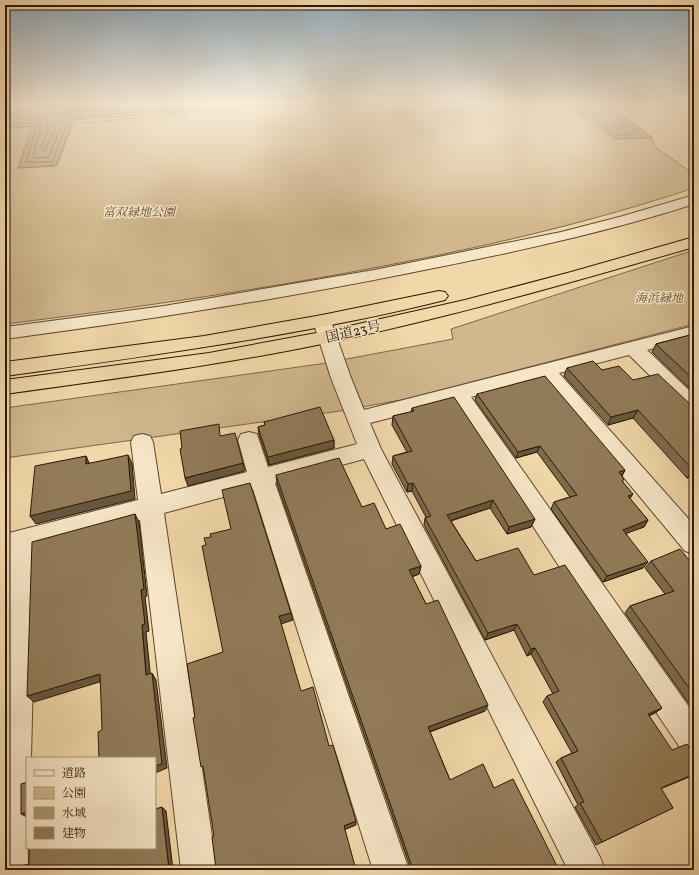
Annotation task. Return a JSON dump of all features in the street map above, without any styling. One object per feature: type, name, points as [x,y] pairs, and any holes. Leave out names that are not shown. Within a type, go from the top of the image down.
[{"type":"highway","name":"国道23号","points":[[5,387],[209,358],[648,244],[694,229]]},
{"type":"highway","name":"国道23号","points":[[5,369],[204,342],[325,329],[474,303],[599,270],[694,242]]},
{"type":"street","points":[[5,333],[163,312],[385,274],[566,235],[694,199]]},
{"type":"street","points":[[325,329],[341,378],[370,449],[587,870]]},
{"type":"street","points":[[358,419],[694,332]]},
{"type":"street","points":[[633,348],[694,407]]},
{"type":"street","points":[[546,371],[694,543]]},
{"type":"street","points":[[457,393],[610,620],[694,741]]},
{"type":"street","points":[[249,440],[391,870]]},
{"type":"street","points":[[142,442],[152,506],[199,870]]},
{"type":"street","points":[[10,870],[14,542],[370,449]]},
{"type":"green space","name":"富双緑地公園","points":[[5,144],[25,144],[18,168],[57,166],[65,144],[654,144],[655,147],[694,174],[694,188],[592,219],[436,256],[210,296],[5,324]]},
{"type":"green space","name":"海浜緑地","points":[[694,250],[694,324],[406,399],[340,411],[5,458],[5,408],[320,364],[453,339],[451,329]]},
{"type":"water","points":[[27,144],[64,144],[56,165],[19,168]]},
{"type":"building","points":[[694,334],[694,380],[656,344]]},
{"type":"building","points":[[593,361],[602,370],[619,366],[633,380],[658,374],[691,405],[694,406],[694,470],[638,410],[611,417],[567,368]]},
{"type":"building","points":[[545,376],[625,470],[619,472],[624,479],[622,481],[633,494],[628,496],[648,520],[623,530],[648,562],[607,576],[554,502],[577,495],[540,446],[518,452],[477,394]]},
{"type":"building","points":[[454,397],[535,519],[509,527],[493,500],[447,515],[476,561],[518,548],[534,575],[565,565],[662,708],[648,714],[672,750],[687,744],[690,749],[694,750],[694,774],[661,788],[673,808],[602,842],[580,803],[584,802],[561,758],[578,751],[547,696],[559,691],[535,648],[531,649],[517,624],[488,633],[425,518],[431,516],[413,483],[408,484],[393,456],[412,451],[393,416],[414,411],[412,408]]},
{"type":"building","points":[[320,407],[334,440],[268,457],[258,427],[265,425],[264,422]]},
{"type":"building","points":[[219,424],[220,436],[235,433],[243,463],[185,478],[180,449],[182,448],[180,431]]},
{"type":"building","points":[[128,455],[131,491],[30,516],[35,466],[86,456],[86,464]]},
{"type":"building","points":[[339,458],[362,507],[374,503],[386,529],[400,524],[421,566],[409,570],[426,604],[438,600],[488,705],[428,727],[450,780],[483,764],[494,788],[513,779],[559,870],[411,870],[412,867],[410,861],[276,475]]},
{"type":"building","points":[[250,483],[291,613],[279,616],[301,691],[313,687],[329,746],[333,745],[356,821],[344,826],[356,870],[224,870],[224,866],[216,869],[212,837],[214,836],[203,766],[201,767],[193,718],[195,717],[187,664],[223,652],[202,546],[206,545],[204,538],[211,537],[210,534],[231,529],[222,490]]},
{"type":"building","points":[[135,514],[144,589],[141,590],[145,624],[142,625],[146,675],[152,673],[162,764],[156,766],[156,757],[99,757],[98,732],[102,730],[100,674],[27,696],[32,542]]},
{"type":"building","points":[[680,549],[694,566],[694,695],[630,606],[674,591],[651,561]]},
{"type":"building","points":[[26,782],[26,812],[21,814],[21,784]]},
{"type":"building","points":[[162,807],[169,870],[21,870],[21,866],[29,864],[29,849],[156,849],[156,809]]},
{"type":"building","points":[[693,866],[694,870],[685,870]]}]
